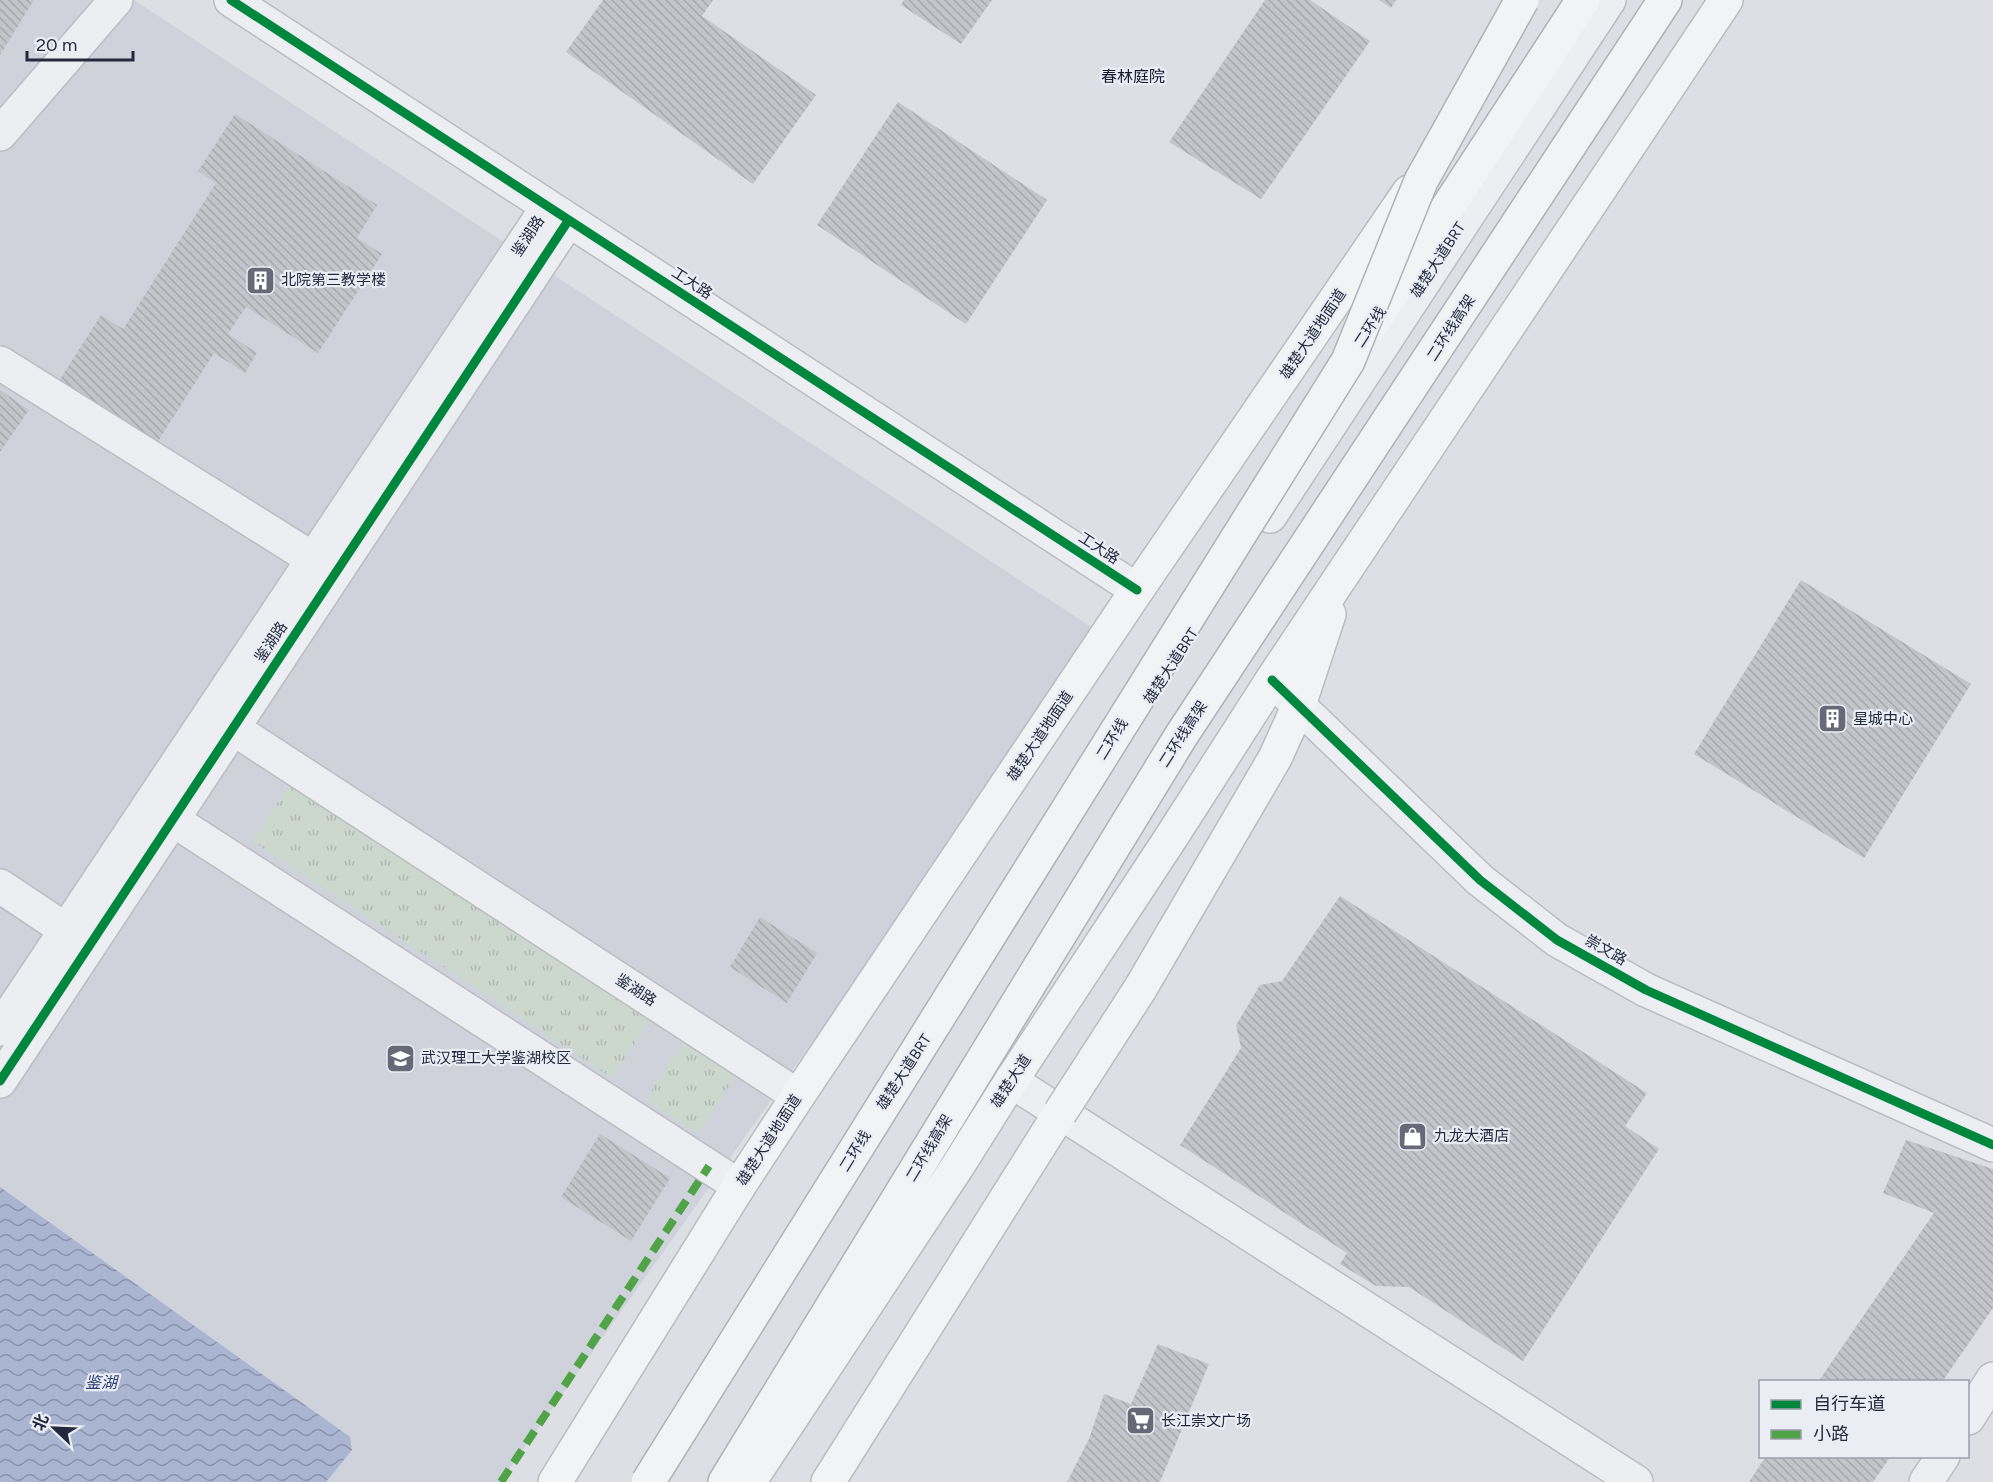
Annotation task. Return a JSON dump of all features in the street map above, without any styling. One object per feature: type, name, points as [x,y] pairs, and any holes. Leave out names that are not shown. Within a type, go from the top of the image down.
[{"type":"main road","points":[[1348,361],[1421,181],[1522,0]]},
{"type":"main road","name":"雄楚大道地面道","points":[[555,1482],[739,1186],[798,1096],[1137,590],[1540,0]]},
{"type":"main road","name":"二环线","points":[[648,1482],[1348,361],[1583,0]]},
{"type":"main road","name":"二环线高架","points":[[725,1482],[1180,736],[1665,0]]},
{"type":"main road","points":[[1630,53],[1681,0]]},
{"type":"main road","points":[[1272,680],[1725,0]]},
{"type":"main road","points":[[828,1482],[1140,989],[1275,758],[1299,705],[1344,572]]},
{"type":"main road","name":"雄楚大道","points":[[749,1482],[959,1164],[1272,680]]},
{"type":"street","points":[[0,134],[116,0]]},
{"type":"street","name":"工大路","points":[[231,0],[1137,590]]},
{"type":"street","name":"雄楚大道BRT","points":[[634,1482],[1609,0]]},
{"type":"street","name":"鉴湖路","points":[[221,721],[313,559],[558,214]]},
{"type":"street","name":"鉴湖路","points":[[0,1081],[161,813],[558,214]]},
{"type":"street","points":[[0,363],[313,559]]},
{"type":"street","name":"崇文路","points":[[1272,680],[1480,880],[1557,939],[1646,990],[1993,1145]]},
{"type":"street","name":"鉴湖路","points":[[221,721],[798,1096]]},
{"type":"street","points":[[161,813],[739,1186]]},
{"type":"street","name":"鉴湖路","points":[[0,1029],[66,930],[161,813]]},
{"type":"street","points":[[0,886],[66,930]]},
{"type":"street","points":[[1011,1081],[1636,1482]]},
{"type":"street","points":[[1969,1416],[1993,1379]]},
{"type":"street","points":[[1926,1482],[1941,1458]]},
{"type":"shaded area","name":"武汉理工大学鉴湖校区","points":[[0,0],[134,0],[1102,634],[500,1482],[0,1482]]},
{"type":"green space","points":[[290,784],[650,1020],[612,1078],[252,841]]},
{"type":"green space","points":[[683,1042],[735,1077],[698,1134],[645,1100]]},
{"type":"water","name":"鉴湖","points":[[0,1187],[350,1437],[352,1450],[326,1482],[0,1482]]},
{"type":"building","points":[[0,0],[34,0],[0,55]]},
{"type":"building","points":[[603,0],[713,0],[702,16],[816,95],[753,184],[566,52]]},
{"type":"building","points":[[904,0],[992,0],[961,44],[901,5]]},
{"type":"building","points":[[1265,0],[1310,0],[1370,41],[1261,199],[1169,142]]},
{"type":"building","points":[[1379,0],[1396,0],[1391,8]]},
{"type":"building","points":[[898,102],[1047,200],[966,324],[817,225]]},
{"type":"building","name":"北院第三教学楼","points":[[235,114],[377,205],[357,238],[382,254],[318,353],[246,307],[228,334],[257,353],[245,373],[214,353],[157,443],[59,381],[101,315],[123,329],[216,183],[198,171]]},
{"type":"building","points":[[0,390],[29,410],[0,452]]},
{"type":"building","name":"星城中心","points":[[1801,580],[1971,684],[1864,858],[1694,754]]},
{"type":"building","name":"九龙大酒店","points":[[1340,896],[1647,1093],[1625,1126],[1659,1149],[1523,1361],[1409,1287],[1376,1286],[1340,1264],[1347,1253],[1180,1145],[1241,1048],[1236,1025],[1260,985],[1282,981]]},
{"type":"building","points":[[760,917],[817,953],[787,1003],[730,967]]},
{"type":"building","points":[[600,1134],[670,1178],[631,1241],[561,1197]]},
{"type":"building","points":[[1906,1140],[1993,1169],[1993,1308],[1943,1380],[1819,1380],[1934,1213],[1883,1193]]},
{"type":"building","name":"长江崇文广场","points":[[1158,1344],[1209,1364],[1160,1482],[1067,1482],[1089,1439],[1104,1394],[1131,1404]]},
{"type":"building","points":[[1765,1458],[1890,1458],[1873,1482],[1749,1482]]},
{"type":"marked path","points":[[501,1482],[709,1166]]},
{"type":"cycle path","points":[[231,0],[1137,590]]},
{"type":"cycle path","points":[[0,1081],[568,221]]},
{"type":"cycle path","points":[[1272,680],[1480,880],[1557,940],[1646,990],[1993,1145]]},
{"type":"place","name":"北院第三教学楼","points":[[260,280]]},
{"type":"place","name":"星城中心","points":[[1832,719]]},
{"type":"place","name":"武汉理工大学鉴湖校区","points":[[400,1058]]},
{"type":"place","name":"九龙大酒店","points":[[1413,1136]]},
{"type":"place","name":"长江崇文广场","points":[[1140,1421]]},
{"type":"district","name":"春林庭院","points":[[1133,76]]}]
